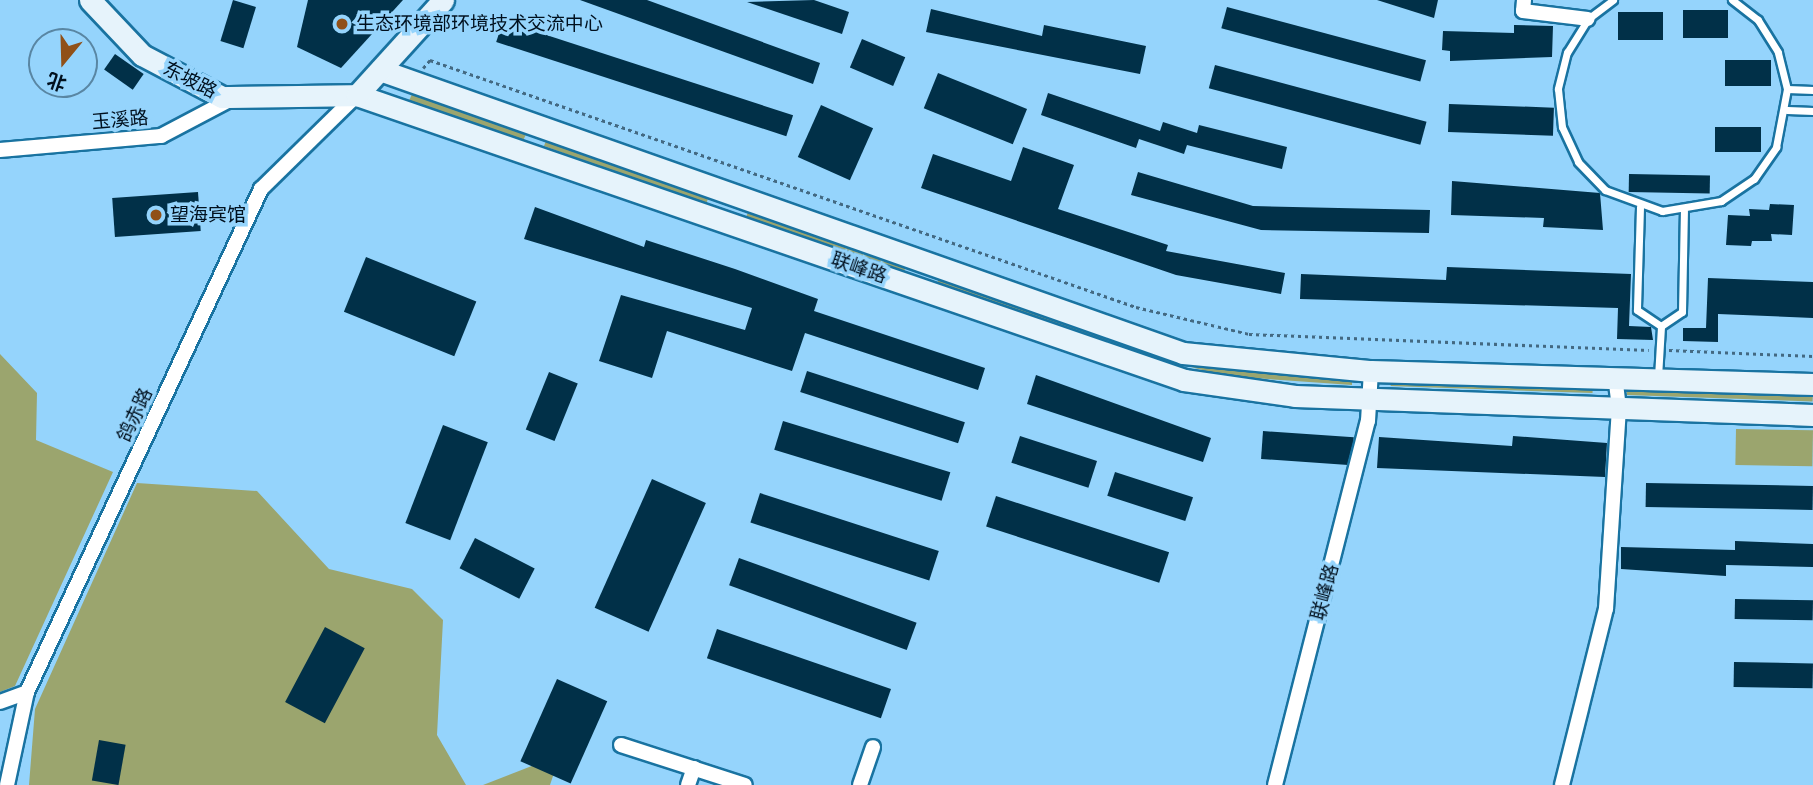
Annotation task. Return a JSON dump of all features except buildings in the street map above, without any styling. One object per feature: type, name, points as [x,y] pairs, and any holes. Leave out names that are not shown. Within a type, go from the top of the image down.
[{"type":"main road","name":"东坡路","points":[[90,0],[142,55],[188,83],[234,98],[357,95]]},
{"type":"main road","points":[[357,95],[443,0]]},
{"type":"main road","name":"联峰路","points":[[380,70],[1183,352],[1371,371],[1658,377],[1813,384]]},
{"type":"main road","name":"联峰路","points":[[357,95],[1184,380],[1296,396],[1813,415]]},
{"type":"street","points":[[1524,0],[1522,12],[1588,19]]},
{"type":"street","name":"鸽赤路","points":[[7,785],[27,692],[261,189],[357,95]]},
{"type":"street","name":"玉溪路","points":[[0,150],[161,136],[234,98]]},
{"type":"street","name":"联峰路","points":[[1275,785],[1370,398],[1371,371]]},
{"type":"street","points":[[1562,785],[1606,609],[1619,408],[1615,376]]},
{"type":"street","points":[[0,702],[27,692]]},
{"type":"street","points":[[621,745],[745,785]]},
{"type":"street","points":[[860,785],[873,747]]},
{"type":"street","points":[[688,785],[694,768]]},
{"type":"lane","points":[[1612,0],[1588,19],[1567,52],[1558,89],[1562,127],[1578,162],[1596,181],[1640,207],[1684,211],[1721,201],[1754,179],[1776,147],[1787,110],[1787,89],[1778,52],[1758,20],[1732,0]]},
{"type":"lane","points":[[1787,89],[1813,90]]},
{"type":"lane","points":[[1787,110],[1813,111]]},
{"type":"lane","points":[[1640,207],[1637,310],[1661,326]]},
{"type":"lane","points":[[1661,326],[1682,312],[1684,211]]},
{"type":"lane","points":[[1658,377],[1661,326]]},
{"type":"path","points":[[409,81],[430,60],[1136,307],[1249,334],[1813,356]]},
{"type":"green space","points":[[412,94],[527,132],[522,143],[408,103]]},
{"type":"green space","points":[[547,138],[709,195],[706,205],[544,146]]},
{"type":"green space","points":[[749,209],[907,263],[904,273],[746,218]]},
{"type":"green space","points":[[940,275],[1110,334],[1107,342],[937,284]]},
{"type":"green space","points":[[1152,347],[1352,375],[1352,385],[1225,376],[1149,356]]},
{"type":"green space","points":[[0,354],[37,393],[36,440],[113,472],[15,686],[0,692]]},
{"type":"green space","points":[[1391,376],[1593,383],[1593,393],[1391,386]]},
{"type":"green space","points":[[1627,385],[1813,391],[1813,401],[1627,395]]},
{"type":"green space","points":[[1736,429],[1813,430],[1812,466],[1735,465]]},
{"type":"green space","points":[[137,483],[257,491],[329,569],[412,589],[443,620],[437,735],[466,785],[29,785],[35,709]]},
{"type":"green space","points":[[560,755],[550,785],[483,785]]},
{"type":"place","name":"生态环境部环境技术交流中心","points":[[342,24]]},
{"type":"place","name":"望海宾馆","points":[[156,215]]}]
